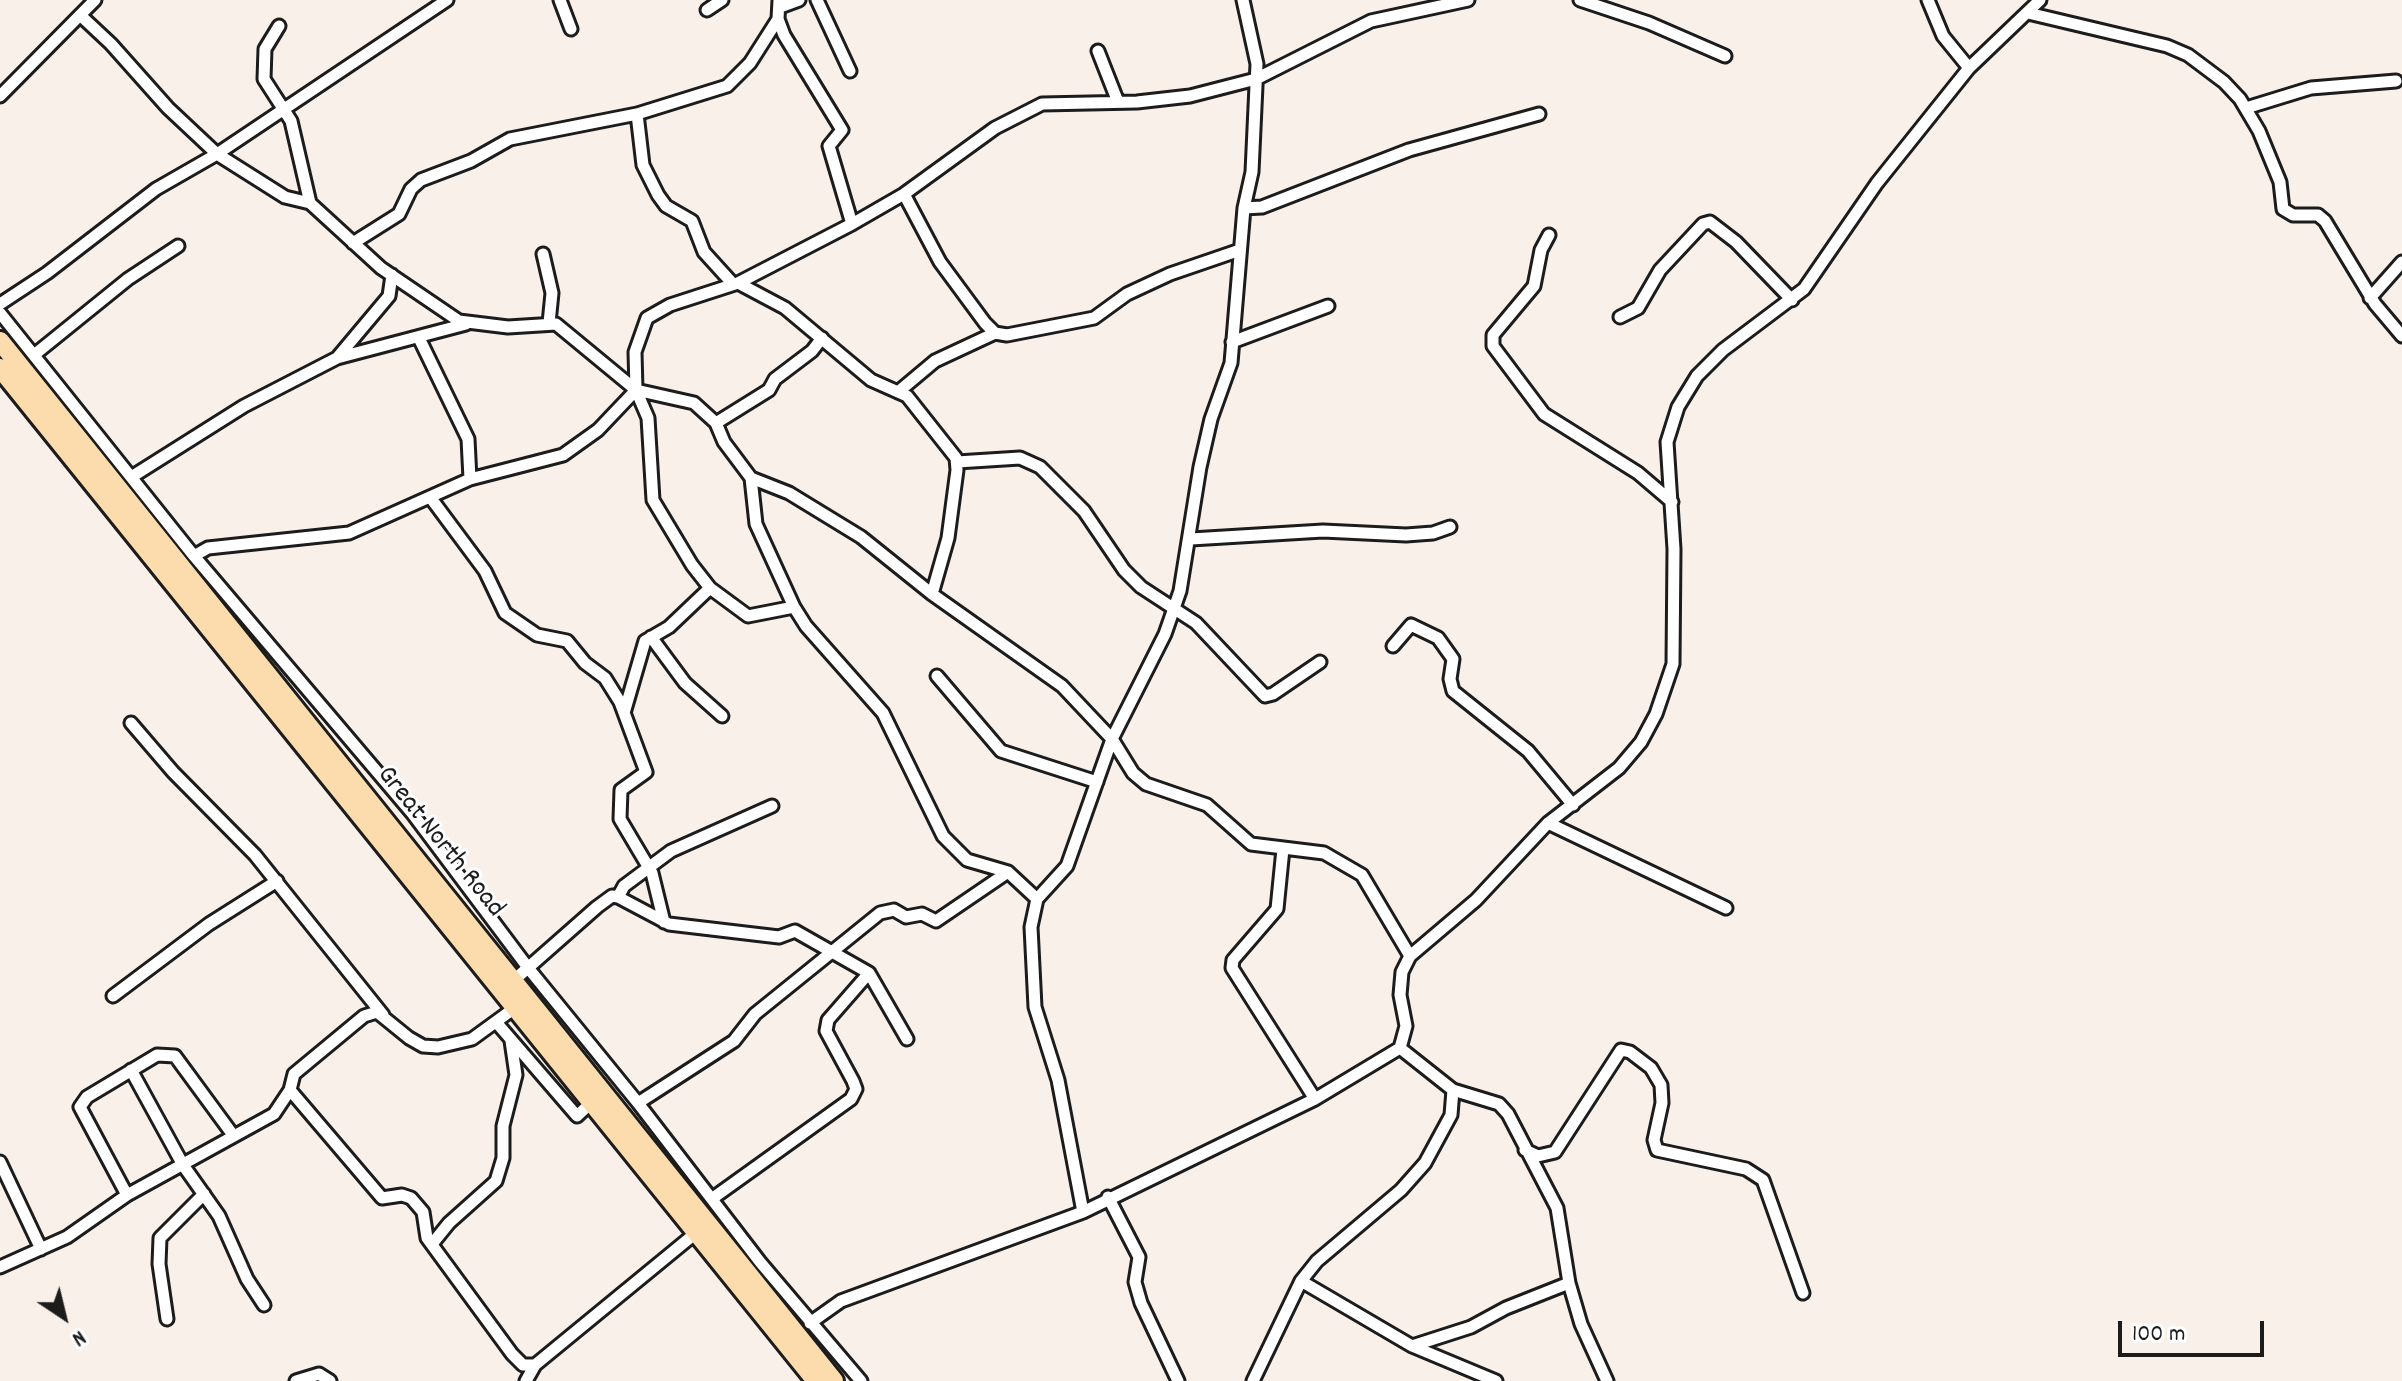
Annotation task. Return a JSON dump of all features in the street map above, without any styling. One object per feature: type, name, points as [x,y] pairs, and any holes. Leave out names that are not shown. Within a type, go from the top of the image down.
[{"type":"main road","name":"Great North Road","points":[[0,341],[834,1381]]},
{"type":"main road","name":"Great North Road","points":[[0,368],[816,1381]]},
{"type":"street","points":[[0,96],[95,0]]},
{"type":"street","points":[[0,304],[47,273],[156,189],[217,154],[447,0]]},
{"type":"street","points":[[560,0],[571,29]]},
{"type":"street","points":[[707,10],[722,0]]},
{"type":"street","points":[[353,243],[399,214],[411,189],[421,180],[471,161],[501,143],[559,127],[637,114],[727,86],[750,63],[779,9],[799,0]]},
{"type":"street","points":[[817,0],[850,71]]},
{"type":"street","points":[[1083,1212],[1058,1080],[1035,1007],[1031,927],[1037,899],[1067,866],[1112,739],[1175,608],[1191,539],[1192,510],[1200,467],[1217,400],[1227,381],[1244,208],[1252,172],[1257,64],[1243,0]]},
{"type":"street","points":[[794,607],[748,616],[710,588],[692,565],[653,500],[648,418],[636,390],[635,352],[647,318],[670,305],[735,284],[852,224],[904,194],[995,128],[1042,104],[1190,96],[1256,79],[1371,21],[1468,0]]},
{"type":"street","points":[[1580,0],[1649,23],[1725,56]]},
{"type":"street","points":[[1928,0],[1943,36],[1969,68]]},
{"type":"street","points":[[810,1323],[841,1301],[1083,1212],[1108,1197],[1315,1099],[1400,1048],[1406,1026],[1400,995],[1402,972],[1410,956],[1476,900],[1548,823],[1619,768],[1641,742],[1667,684],[1675,639],[1672,502],[1667,442],[1678,407],[1697,376],[1723,350],[1792,300],[1826,260],[1877,183],[1969,68],[2040,0]]},
{"type":"street","points":[[779,9],[784,35],[842,130],[829,146],[842,179],[852,224]]},
{"type":"street","points":[[2028,13],[2167,46],[2188,55],[2224,82],[2246,108],[2280,182],[2283,209],[2293,215],[2318,215],[2325,221],[2370,298],[2402,336]]},
{"type":"street","points":[[80,15],[168,108],[217,154],[285,197],[310,203],[392,275],[467,324]]},
{"type":"street","points":[[279,26],[265,49],[264,79],[294,129],[310,203]]},
{"type":"street","points":[[1098,51],[1118,102]]},
{"type":"street","points":[[2246,108],[2311,88],[2396,81]]},
{"type":"street","points":[[637,114],[643,165],[666,206],[692,221],[704,252],[735,284],[785,308],[871,380],[911,400],[957,462],[948,538],[932,594]]},
{"type":"street","points":[[1244,208],[1262,207],[1409,150],[1539,114]]},
{"type":"street","points":[[904,194],[940,262],[995,333]]},
{"type":"street","points":[[1620,317],[1638,308],[1660,270],[1703,224],[1710,222],[1736,242],[1792,300]]},
{"type":"street","points":[[1549,235],[1541,250],[1534,286],[1493,335],[1493,346],[1544,414],[1638,473],[1672,502]]},
{"type":"street","points":[[34,355],[128,279],[178,246]]},
{"type":"street","points":[[898,392],[935,361],[995,333],[1015,335],[1094,318],[1127,294],[1170,274],[1240,250]]},
{"type":"street","points":[[543,254],[552,293],[549,323]]},
{"type":"street","points":[[2370,298],[2402,262]]},
{"type":"street","points":[[337,358],[389,296],[392,275]]},
{"type":"street","points":[[1232,342],[1328,306]]},
{"type":"street","points":[[0,313],[194,556],[412,813],[529,969],[810,1323],[861,1381]]},
{"type":"street","points":[[133,476],[244,406],[337,358],[467,324],[508,327],[549,323],[562,327],[636,390],[650,395],[683,398],[716,423],[724,442],[751,478],[756,524],[794,607],[806,626],[883,713],[943,836],[967,860],[1008,872],[1037,899]]},
{"type":"street","points":[[419,338],[468,439],[470,479]]},
{"type":"street","points":[[716,423],[769,390],[775,379],[812,351],[822,338]]},
{"type":"street","points":[[194,556],[208,548],[349,533],[470,479],[563,455],[598,430],[636,390]]},
{"type":"street","points":[[957,462],[1020,458],[1031,461],[1077,503],[1124,570],[1141,587],[1196,623],[1265,696],[1273,694],[1320,662]]},
{"type":"street","points":[[751,478],[789,493],[853,532],[932,594],[1062,686],[1112,739],[1133,773],[1146,784],[1207,805],[1251,844],[1324,853],[1362,875],[1410,956]]},
{"type":"street","points":[[430,497],[493,582],[505,613],[537,635],[567,641],[585,663],[605,678],[624,713],[646,772],[621,790],[618,810],[623,828],[648,867],[664,922]]},
{"type":"street","points":[[1191,539],[1323,531],[1406,535],[1433,533],[1450,527]]},
{"type":"street","points":[[624,713],[642,646],[669,627],[710,588]]},
{"type":"street","points":[[1393,646],[1411,625],[1438,638],[1453,659],[1450,679],[1453,691],[1528,751],[1573,805]]},
{"type":"street","points":[[651,637],[685,683],[722,716]]},
{"type":"street","points":[[937,676],[1001,751],[1097,782]]},
{"type":"street","points":[[131,723],[277,881],[383,1016]]},
{"type":"street","points":[[618,897],[624,886],[671,851],[772,806]]},
{"type":"street","points":[[1548,823],[1726,908]]},
{"type":"street","points":[[1283,849],[1277,909],[1233,960],[1232,968],[1315,1099]]},
{"type":"street","points":[[638,1103],[734,1041],[755,1014],[880,913],[894,910],[906,917],[922,914],[931,920],[939,920],[1008,872]]},
{"type":"street","points":[[113,996],[218,917],[240,907],[277,881]]},
{"type":"street","points":[[513,981],[612,896],[664,922],[779,937],[795,931],[869,973],[907,1039]]},
{"type":"street","points":[[713,1198],[851,1099],[856,1089],[826,1031],[828,1020],[869,973]]},
{"type":"street","points":[[516,1007],[472,1039],[438,1047],[423,1046],[409,1038],[377,1012],[364,1016],[294,1074],[289,1083],[290,1090],[382,1198],[402,1195],[411,1198],[423,1212],[432,1244],[512,1354],[523,1365],[535,1365]]},
{"type":"street","points":[[496,1022],[577,1116],[593,1101]]},
{"type":"street","points":[[432,1244],[449,1223],[496,1181],[503,1158],[503,1126],[516,1075],[511,1041]]},
{"type":"street","points":[[1400,1048],[1453,1090],[1499,1104],[1557,1208],[1569,1283],[1581,1324],[1607,1381]]},
{"type":"street","points":[[1525,1150],[1538,1156],[1555,1152],[1621,1050],[1630,1052],[1651,1068],[1661,1085],[1662,1103],[1654,1140],[1657,1150],[1746,1169],[1763,1180],[1803,1293]]},
{"type":"street","points":[[127,1195],[80,1107],[87,1097],[157,1055],[175,1056],[233,1135]]},
{"type":"street","points":[[131,1070],[183,1165],[219,1216],[249,1285],[264,1305]]},
{"type":"street","points":[[0,1267],[67,1237],[127,1195],[274,1114],[290,1090]]},
{"type":"street","points":[[1253,1381],[1301,1281],[1324,1253],[1414,1177],[1434,1149],[1451,1115],[1453,1090]]},
{"type":"street","points":[[0,1162],[41,1249]]},
{"type":"street","points":[[167,1319],[160,1272],[160,1238],[204,1194]]},
{"type":"street","points":[[1108,1197],[1139,1257],[1135,1282],[1141,1303],[1178,1381]]},
{"type":"street","points":[[526,1381],[535,1365],[697,1232]]},
{"type":"street","points":[[1301,1281],[1412,1346],[1496,1381]]},
{"type":"street","points":[[1412,1346],[1471,1327],[1506,1308],[1569,1283]]},
{"type":"street","points":[[296,1381],[319,1374],[330,1381]]}]
